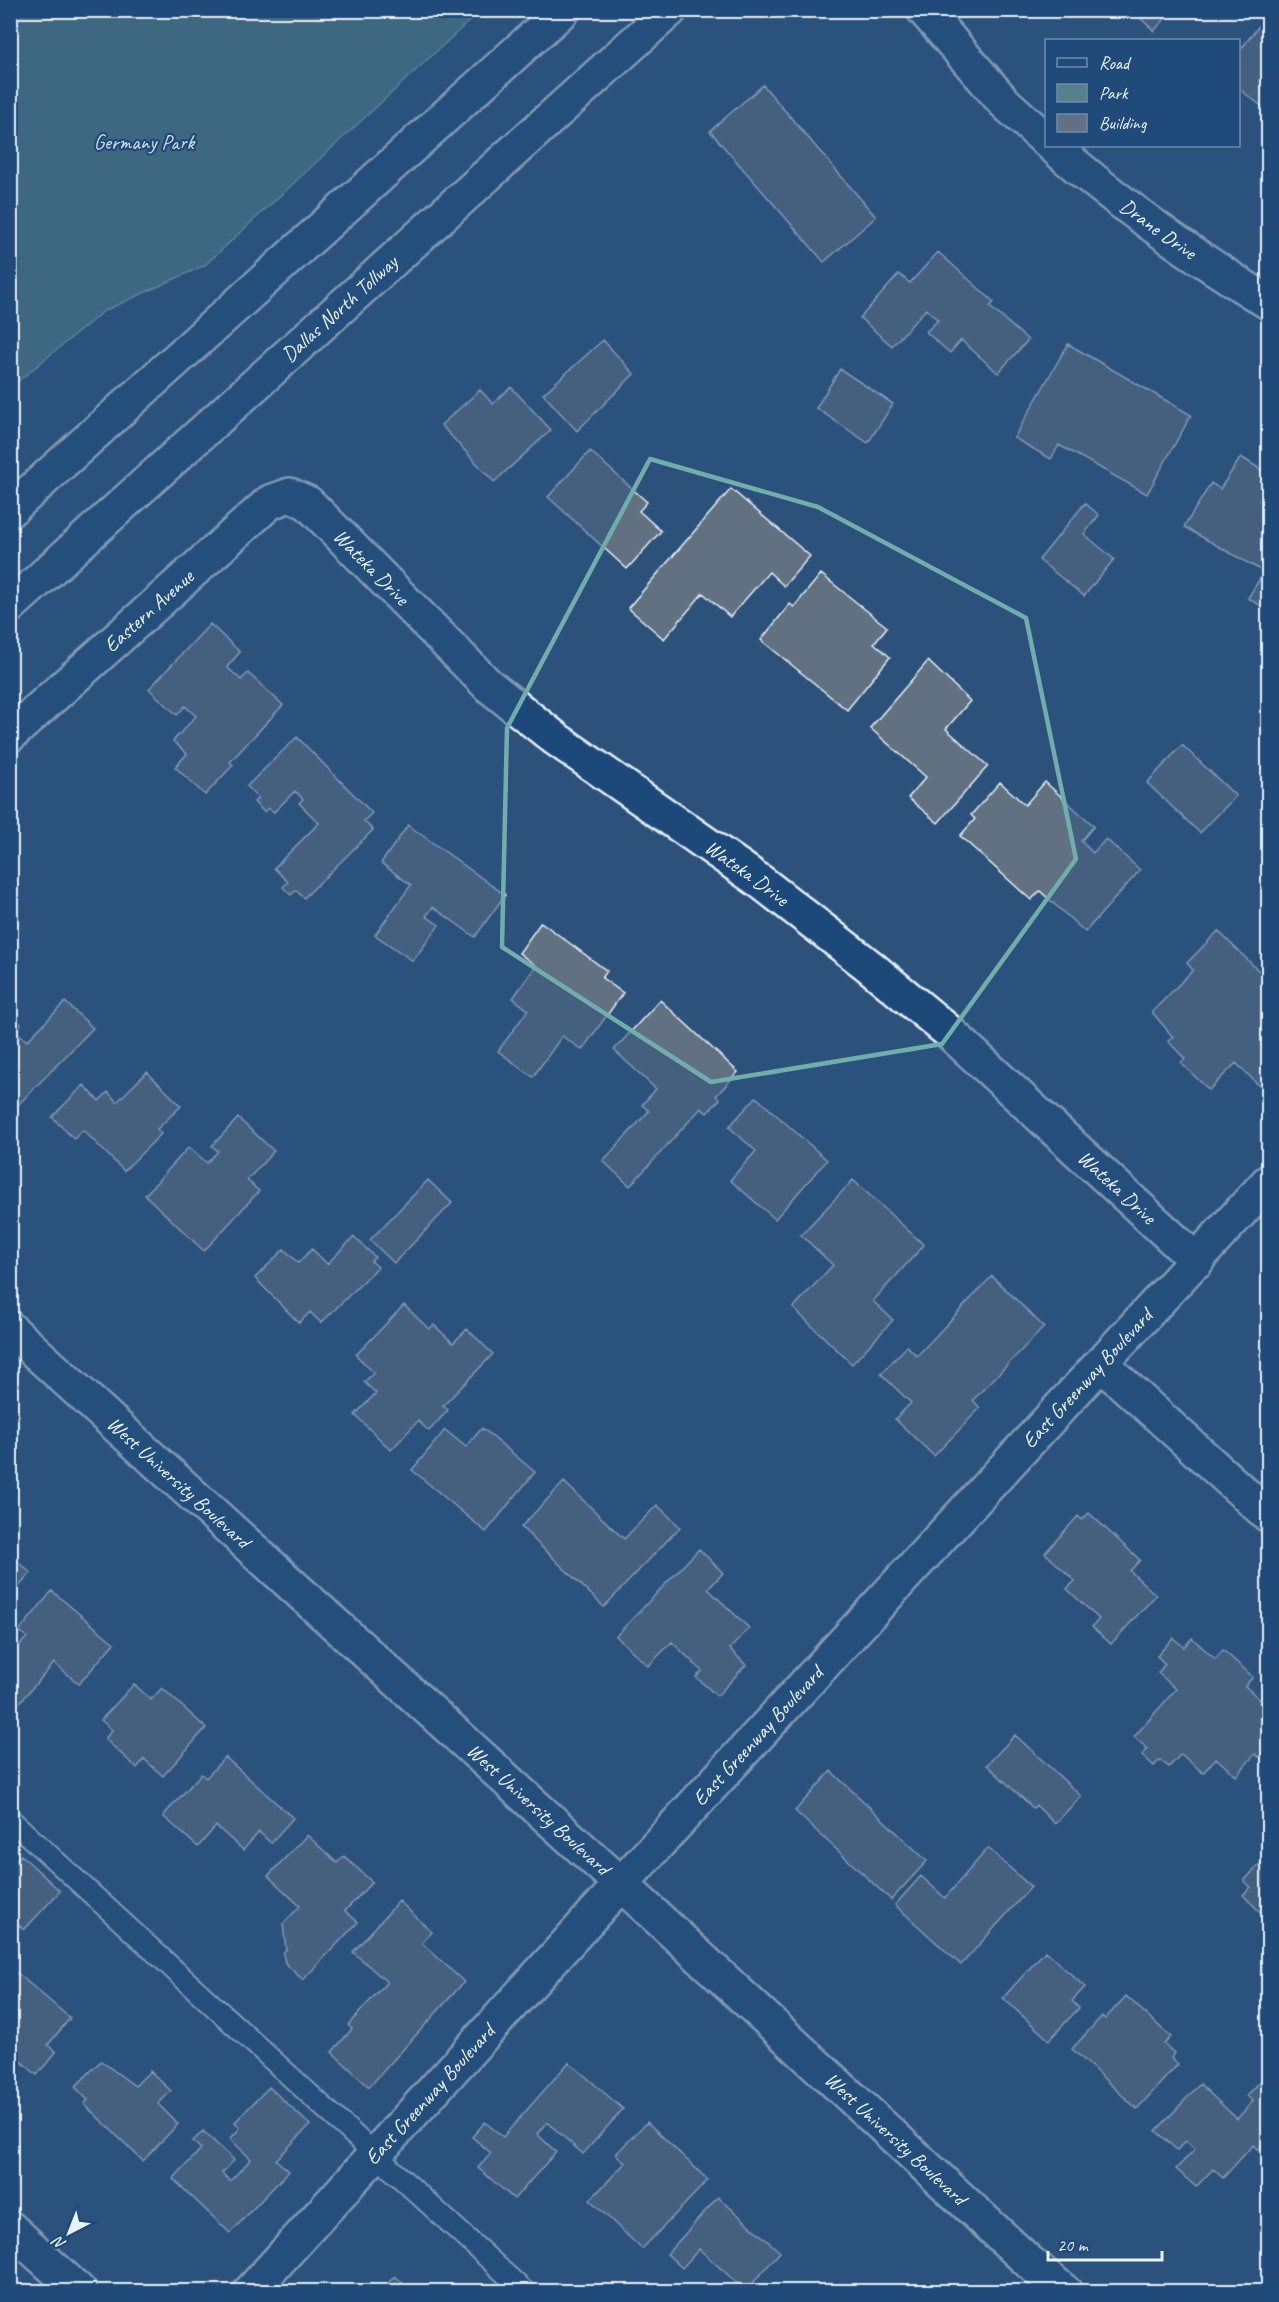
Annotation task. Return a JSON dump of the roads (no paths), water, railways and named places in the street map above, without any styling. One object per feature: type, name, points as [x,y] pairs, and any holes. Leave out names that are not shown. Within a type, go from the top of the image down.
[{"type":"main road","points":[[10,510],[563,10]]},
{"type":"main road","name":"Dallas North Tollway","points":[[10,606],[670,10]]},
{"type":"main road","points":[[924,10],[1004,102],[1045,138]]},
{"type":"main road","name":"Drane Drive","points":[[1054,147],[1095,183],[1183,249],[1269,302]]},
{"type":"main road","name":"Eastern Avenue","points":[[10,735],[270,502],[290,495]]},
{"type":"main road","name":"Wateka Drive","points":[[290,495],[308,503],[488,685],[556,739],[761,882],[868,965],[948,1031],[1197,1261]]},
{"type":"main road","name":"East Greenway Boulevard","points":[[250,2292],[621,1884],[1269,1182]]},
{"type":"main road","name":"West University Boulevard","points":[[10,1329],[621,1884],[1028,2261],[1065,2292]]},
{"type":"main road","points":[[1101,1364],[1269,1515]]},
{"type":"main road","points":[[10,2228],[80,2292]]},
{"type":"lane","points":[[10,1819],[525,2292]]},
{"type":"park label","name":"Germany Park","points":[[144,142]]}]
